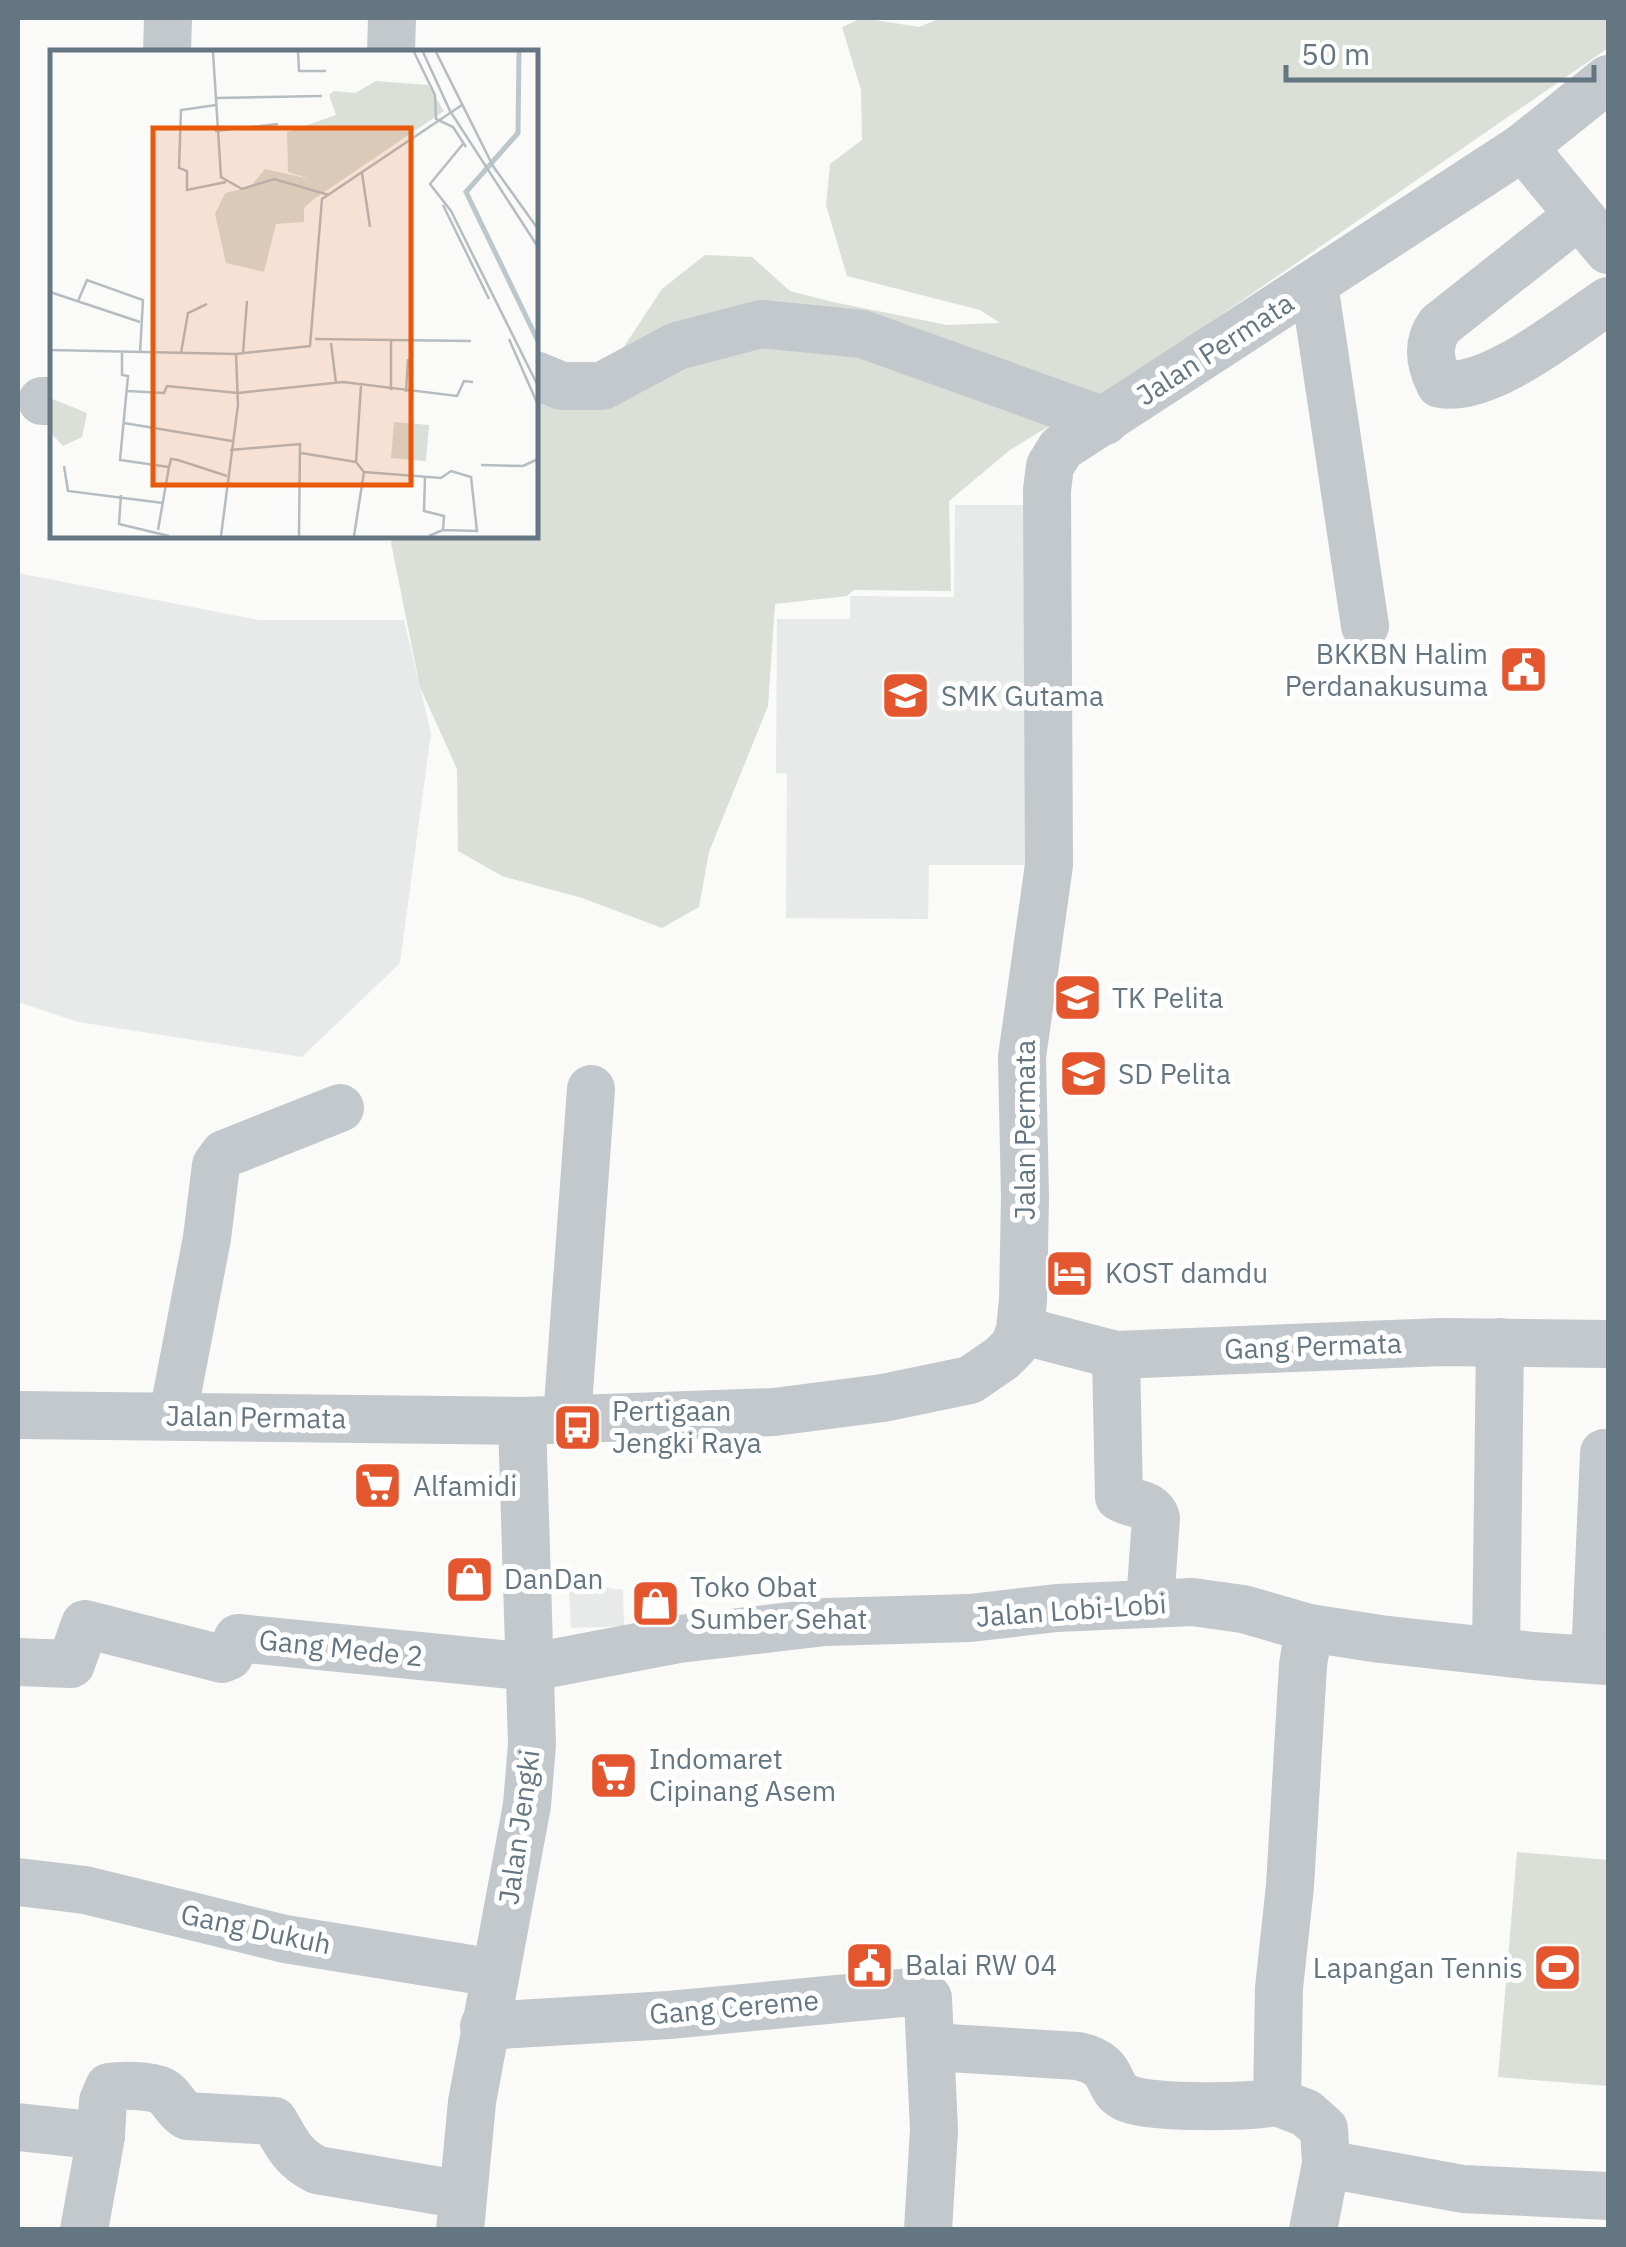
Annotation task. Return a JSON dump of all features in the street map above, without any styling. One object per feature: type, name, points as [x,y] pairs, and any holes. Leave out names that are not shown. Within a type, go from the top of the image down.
[{"type":"street","points":[[167,50],[168,18]]},
{"type":"street","name":"Jalan Permata","points":[[18,1415],[545,1420],[774,1412],[883,1398],[970,1380],[1002,1358],[1014,1346],[1020,1330],[1025,1198],[1022,1057],[1049,865],[1050,466],[1061,448],[1523,147],[1608,79]]},
{"type":"street","points":[[1523,147],[1594,233],[1440,325],[1432,335],[1432,367],[1440,384],[1451,386],[1494,376],[1608,301]]},
{"type":"street","points":[[1314,284],[1365,626]]},
{"type":"street","points":[[538,376],[562,386],[602,386],[678,346],[761,324],[862,334],[1105,421]]},
{"type":"street","name":"Jalan Jengki","points":[[462,2212],[484,2026],[527,1805],[545,1420],[590,1088]]},
{"type":"street","points":[[173,1415],[207,1238],[216,1165],[224,1154],[340,1108]]},
{"type":"street","name":"Gang Permata","points":[[1020,1330],[1116,1355],[1500,1342],[1608,1344]]},
{"type":"street","points":[[1496,1652],[1500,1342]]},
{"type":"street","points":[[1116,1355],[1119,1497],[1144,1505],[1156,1518],[1150,1603]]},
{"type":"street","points":[[1602,1661],[1604,1453]]},
{"type":"street","name":"Jalan Lobi-Lobi","points":[[532,1667],[679,1638],[825,1622],[970,1618],[1057,1608],[1192,1602],[1244,1609],[1309,1628],[1602,1661]]},
{"type":"street","name":"Gang Mede 2","points":[[18,1662],[72,1664],[85,1624],[222,1659],[229,1656],[238,1638],[532,1667]]},
{"type":"street","points":[[1278,2102],[1280,1988],[1303,1665],[1309,1628]]},
{"type":"street","name":"Gang Dukuh","points":[[18,1882],[85,1890],[285,1939],[495,1972]]},
{"type":"street","name":"Gang Cereme","points":[[484,2026],[669,2015],[922,1991],[928,1998],[932,2047],[934,2130],[928,2230]]},
{"type":"street","points":[[932,2047],[1095,2060],[1108,2070],[1114,2089],[1126,2098],[1148,2102],[1278,2102],[1306,2113],[1324,2129],[1326,2164],[1313,2230]]},
{"type":"street","points":[[84,2230],[101,2136],[103,2101],[109,2087],[157,2090],[187,2116],[274,2121],[288,2149],[300,2162],[462,2212]]},
{"type":"street","points":[[18,2128],[101,2136]]},
{"type":"street","points":[[1326,2164],[1463,2189],[1608,2196]]},
{"type":"shaded area","points":[[862,18],[919,27],[941,18],[1608,18],[1608,48],[1137,373],[1010,450],[949,501],[951,591],[854,590],[847,596],[775,604],[768,706],[709,852],[699,907],[662,928],[582,898],[502,876],[458,851],[457,769],[420,687],[391,543],[392,538],[538,538],[538,373],[606,374],[662,289],[705,255],[752,257],[790,291],[833,302],[947,325],[1000,323],[980,310],[847,276],[826,205],[830,164],[862,140],[861,90],[842,27]]},
{"type":"shaded area","name":"SMK Gutama","points":[[955,505],[1037,505],[1036,865],[929,865],[928,919],[786,918],[787,774],[776,773],[777,619],[850,619],[850,596],[954,597]]},
{"type":"shaded area","points":[[18,573],[258,620],[404,620],[431,733],[400,963],[302,1057],[78,1022],[18,1002]]},
{"type":"shaded area","points":[[595,1586],[623,1590],[624,1626],[571,1628],[569,1592]]},
{"type":"shaded area","name":"Lapangan Tennis","points":[[1517,1852],[1608,1860],[1608,2086],[1498,2077]]},
{"type":"place","name":"BKKBN Halim Perdanakusuma","points":[[1523,670]]},
{"type":"place","name":"SMK Gutama","points":[[906,696]]},
{"type":"place","name":"TK Pelita","points":[[1077,998]]},
{"type":"place","name":"SD Pelita","points":[[1083,1074]]},
{"type":"place","name":"KOST damdu","points":[[1070,1273]]},
{"type":"place","name":"Pertigaan Jengki Raya","points":[[577,1427]]},
{"type":"place","name":"Alfamidi","points":[[378,1486]]},
{"type":"place","name":"DanDan","points":[[469,1579]]},
{"type":"place","name":"Toko Obat Sumber Sehat","points":[[655,1603]]},
{"type":"place","name":"Indomaret Cipinang Asem","points":[[614,1775]]},
{"type":"place","name":"Balai RW 04","points":[[870,1965]]},
{"type":"place","name":"Lapangan Tennis","points":[[1558,1968]]}]
